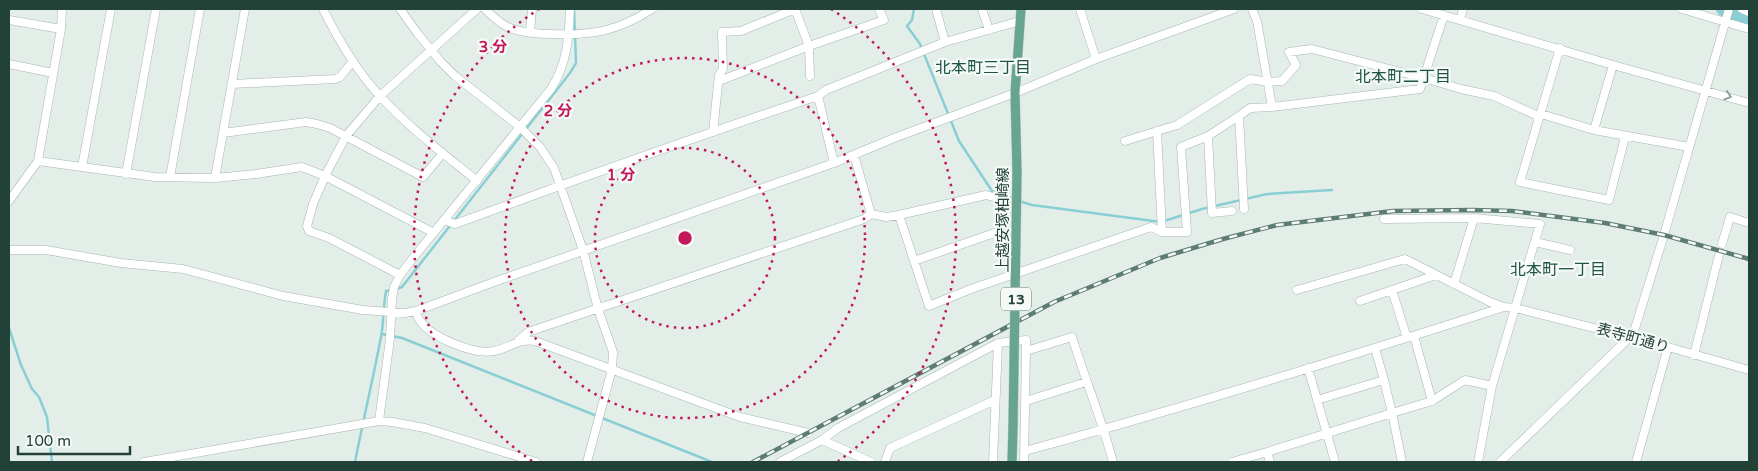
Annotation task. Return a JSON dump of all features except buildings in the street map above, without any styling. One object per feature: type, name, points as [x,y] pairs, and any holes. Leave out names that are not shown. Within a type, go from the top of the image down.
[{"type":"main road","name":"上越安塚柏崎線","points":[[1012,462],[1017,172],[1015,93],[1021,9]]},
{"type":"street","points":[[9,201],[38,161],[54,74],[62,9]]},
{"type":"street","points":[[82,167],[112,9]]},
{"type":"street","points":[[126,174],[156,9]]},
{"type":"street","points":[[170,177],[200,9]]},
{"type":"street","points":[[214,178],[245,9]]},
{"type":"street","points":[[323,9],[353,61],[380,96],[404,120],[477,181]]},
{"type":"street","points":[[400,9],[431,50],[456,76],[520,127],[540,147],[554,168],[583,250],[598,309],[613,352],[612,369],[587,462]]},
{"type":"street","points":[[400,275],[329,238],[309,232],[307,229],[313,204],[324,176],[346,136],[380,96],[477,9]]},
{"type":"street","points":[[485,9],[508,27],[530,32],[569,34],[606,30],[634,19],[652,9]]},
{"type":"street","points":[[530,32],[532,9]]},
{"type":"street","points":[[379,421],[390,340],[390,312],[394,287],[400,275],[556,81],[565,60],[570,9]]},
{"type":"street","points":[[712,132],[719,74],[723,69],[722,32],[741,31],[795,9],[808,46],[810,76]]},
{"type":"street","points":[[719,81],[808,46],[884,20],[879,9]]},
{"type":"street","points":[[936,9],[945,42]]},
{"type":"street","points":[[982,9],[989,30]]},
{"type":"street","points":[[1080,9],[1096,59]]},
{"type":"street","points":[[9,250],[46,250],[121,263],[182,269],[283,296],[364,310],[405,313],[416,311],[583,250],[834,163],[894,138],[1015,93],[1096,59],[1234,9]]},
{"type":"street","points":[[1252,9],[1257,22],[1272,107]]},
{"type":"street","points":[[1422,9],[1749,103]]},
{"type":"street","points":[[1460,20],[1463,9]]},
{"type":"street","points":[[1682,9],[1726,20],[1749,29]]},
{"type":"street","points":[[1500,462],[1631,338],[1664,235],[1729,9]]},
{"type":"street","points":[[1742,9],[1749,12]]},
{"type":"street","points":[[899,215],[929,306],[972,289],[1151,227],[1162,232],[1186,232],[1181,147],[1208,136],[1250,108],[1420,89],[1444,15]]},
{"type":"street","points":[[9,20],[61,29]]},
{"type":"street","points":[[444,220],[455,224],[818,96],[826,90],[945,42],[1020,21]]},
{"type":"street","points":[[1560,48],[1520,182],[1609,200],[1625,137]]},
{"type":"street","points":[[1125,141],[1177,125],[1250,79],[1268,82],[1282,81],[1296,65],[1289,52],[1312,49],[1494,96],[1540,116],[1625,137],[1689,147]]},
{"type":"street","points":[[232,84],[335,79],[340,77],[353,61]]},
{"type":"street","points":[[9,64],[54,74]]},
{"type":"street","points":[[1594,130],[1612,65]]},
{"type":"street","points":[[818,96],[834,163]]},
{"type":"street","points":[[1239,116],[1244,209]]},
{"type":"street","points":[[223,133],[306,122],[324,126],[346,136],[423,177],[443,153]]},
{"type":"street","points":[[1156,132],[1162,232]]},
{"type":"street","points":[[1208,136],[1212,213],[1232,211]]},
{"type":"street","points":[[854,155],[871,214]]},
{"type":"street","points":[[38,161],[155,178],[214,178],[302,167],[324,176],[434,234]]},
{"type":"street","points":[[517,342],[528,332],[864,219],[871,214],[886,217],[899,215],[986,195],[1000,199],[1000,231],[914,261]]},
{"type":"street","points":[[1722,244],[1730,217],[1749,223]]},
{"type":"street","points":[[1454,284],[1474,218]]},
{"type":"street","points":[[1384,219],[1474,218],[1540,224],[1492,386],[1478,462]]},
{"type":"street","points":[[1535,242],[1570,250]]},
{"type":"street","points":[[1694,354],[1719,255]]},
{"type":"street","points":[[1297,290],[1406,259],[1490,302],[1504,307]]},
{"type":"street","points":[[1360,301],[1436,275]]},
{"type":"street","points":[[1392,290],[1432,401]]},
{"type":"street","points":[[1024,451],[1375,348],[1504,307]]},
{"type":"street","name":"表寺町通り","points":[[1504,307],[1516,308],[1668,347],[1749,370]]},
{"type":"street","points":[[416,311],[420,321],[441,339],[477,351],[493,351],[528,339],[740,417],[808,433]]},
{"type":"street","points":[[1026,351],[1072,337],[1086,382],[1104,429],[1113,462]]},
{"type":"street","points":[[780,462],[822,440],[838,428],[998,343],[1026,340],[1024,462]]},
{"type":"street","points":[[991,462],[998,343]]},
{"type":"street","points":[[1636,462],[1668,347]]},
{"type":"street","points":[[1375,348],[1392,413],[1402,462]]},
{"type":"street","points":[[1308,368],[1335,462]]},
{"type":"street","points":[[1316,400],[1384,380]]},
{"type":"street","points":[[1232,462],[1432,401],[1465,380],[1492,386]]},
{"type":"street","points":[[1026,400],[1086,382]]},
{"type":"street","points":[[885,462],[890,448],[995,400]]},
{"type":"street","points":[[144,462],[379,421],[425,428],[536,462]]},
{"type":"street","points":[[822,440],[871,462]]},
{"type":"street","points":[[1267,452],[1270,462]]},
{"type":"waterway","points":[[396,289],[402,287],[570,73],[576,63],[574,9]]},
{"type":"waterway","points":[[914,9],[912,20],[907,26],[920,44],[959,141],[992,191],[1014,199]]},
{"type":"waterway","points":[[1723,9],[1749,20]]},
{"type":"waterway","points":[[1019,201],[1032,205],[1161,222],[1202,209],[1267,194],[1332,190]]},
{"type":"waterway","points":[[355,462],[383,326],[386,291],[391,290]]},
{"type":"waterway","points":[[9,328],[21,365],[32,389],[39,397],[47,417],[52,462]]},
{"type":"waterway","points":[[382,334],[402,338],[712,462]]},
{"type":"railway","points":[[753,462],[1054,302],[1160,258],[1277,225],[1393,211],[1512,211],[1605,223],[1664,235],[1749,259]]},
{"type":"district","name":"北本町三丁目","points":[[983,67]]},
{"type":"district","name":"北本町二丁目","points":[[1403,76]]},
{"type":"district","name":"北本町一丁目","points":[[1558,269]]}]
